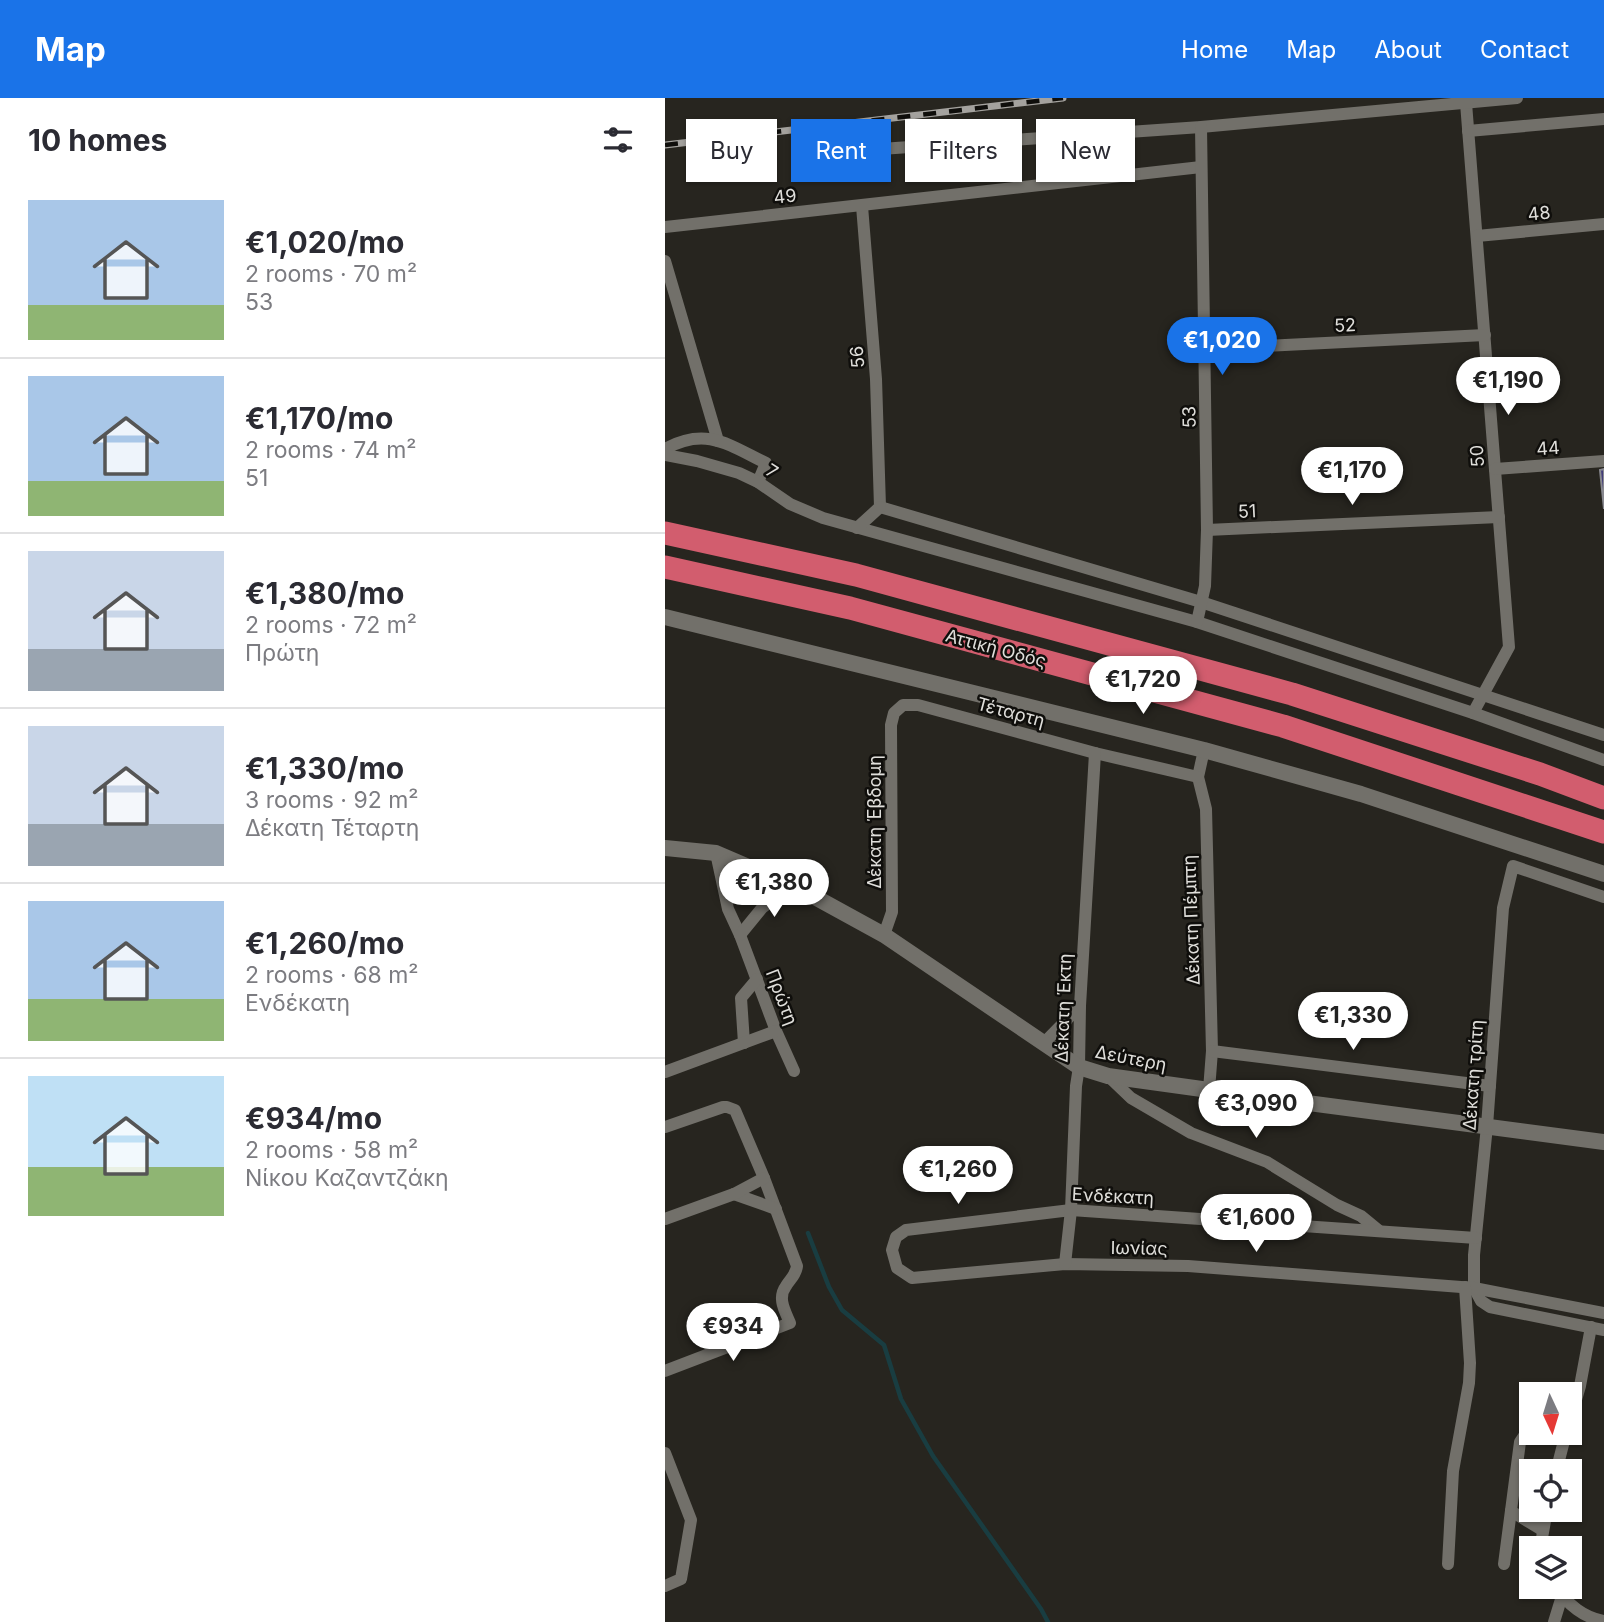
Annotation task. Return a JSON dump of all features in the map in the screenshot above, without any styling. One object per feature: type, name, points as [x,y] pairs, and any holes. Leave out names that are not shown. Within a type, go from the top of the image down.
[{"type":"highway","name":"Αττική Οδός","points":[[665,533],[856,575],[1292,694],[1540,774],[1604,798]]},
{"type":"highway","name":"Αττική Οδός","points":[[665,567],[850,608],[1283,726],[1604,832]]},
{"type":"street","points":[[891,148],[1201,127],[1517,98]]},
{"type":"street","name":"50","points":[[1466,103],[1509,647],[1473,713]]},
{"type":"street","points":[[1468,131],[1604,119]]},
{"type":"street","name":"53","points":[[1197,622],[1205,586],[1207,530],[1201,127]]},
{"type":"street","name":"49","points":[[665,227],[1201,166]]},
{"type":"street","name":"56","points":[[862,206],[876,379],[880,507]]},
{"type":"street","name":"48","points":[[1477,236],[1604,224]]},
{"type":"street","points":[[665,261],[718,441]]},
{"type":"street","name":"52","points":[[1205,349],[1485,335]]},
{"type":"street","points":[[665,452],[687,439],[698,437],[718,441],[766,463],[758,482]]},
{"type":"street","name":"7","points":[[665,452],[719,466],[758,482],[807,512],[1197,622],[1473,713],[1604,760]]},
{"type":"street","name":"44","points":[[1495,469],[1604,461]]},
{"type":"street","points":[[857,528],[880,507],[1201,602],[1604,735]]},
{"type":"street","name":"51","points":[[1207,530],[1499,517]]},
{"type":"street","points":[[665,617],[1204,750],[1361,794],[1604,874]]},
{"type":"street","name":"Τέταρτη","points":[[898,708],[910,703],[1198,778]]},
{"type":"street","name":"Δέκατη Έβδομη","points":[[884,935],[892,912],[891,725],[898,708]]},
{"type":"street","name":"Δέκατη Πέμπτη","points":[[1204,750],[1198,778],[1206,809],[1212,1051],[1209,1090]]},
{"type":"street","name":"Δέκατη Έκτη","points":[[1065,1264],[1071,1210],[1095,753]]},
{"type":"street","name":"Δεύτερη","points":[[665,848],[716,853],[792,886],[884,935],[1079,1067],[1108,1076],[1604,1142]]},
{"type":"street","name":"Πρώτη","points":[[716,853],[728,909],[794,1071]]},
{"type":"street","name":"Δέκατη τρίτη","points":[[1448,1564],[1453,1471],[1469,1383],[1469,1287],[1487,1126],[1503,908],[1513,866],[1604,897]]},
{"type":"street","points":[[740,935],[762,908],[792,886]]},
{"type":"street","points":[[744,1043],[741,998],[757,979]]},
{"type":"street","points":[[1043,1044],[1080,1006]]},
{"type":"street","points":[[665,1072],[776,1031]]},
{"type":"street","points":[[1212,1051],[1490,1086]]},
{"type":"street","points":[[1108,1076],[1131,1098],[1191,1133],[1267,1162],[1336,1205],[1361,1216],[1378,1230]]},
{"type":"street","points":[[665,1128],[723,1107],[731,1108],[738,1114],[797,1266],[782,1300],[790,1323],[665,1371]]},
{"type":"street","points":[[665,1219],[734,1194],[764,1178]]},
{"type":"street","points":[[734,1194],[776,1209]]},
{"type":"street","name":"Ενδέκατη","points":[[893,1256],[893,1243],[896,1237],[906,1230],[1071,1210],[1476,1238]]},
{"type":"street","name":"Ιωνίας","points":[[893,1256],[897,1268],[912,1278],[1065,1264],[1188,1266],[1469,1287],[1604,1313]]},
{"type":"street","points":[[1469,1287],[1490,1307],[1604,1330]]},
{"type":"street","points":[[1581,1382],[1591,1327]]},
{"type":"street","points":[[1504,1564],[1519,1446]]},
{"type":"street","points":[[665,1453],[691,1520],[681,1579],[665,1586]]},
{"type":"street","points":[[1511,1511],[1542,1530]]},
{"type":"street","points":[[1542,1536],[1544,1522]]},
{"type":"street","points":[[1554,1622],[1559,1599]]},
{"type":"street","points":[[1566,1599],[1584,1620],[1604,1621]]},
{"type":"building","points":[[1604,469],[1604,509],[1600,470]]},
{"type":"waterway","points":[[808,1233],[829,1287],[842,1310],[884,1345],[901,1399],[933,1456],[1048,1622]]},
{"type":"railway","points":[[665,145],[1063,98]]}]
